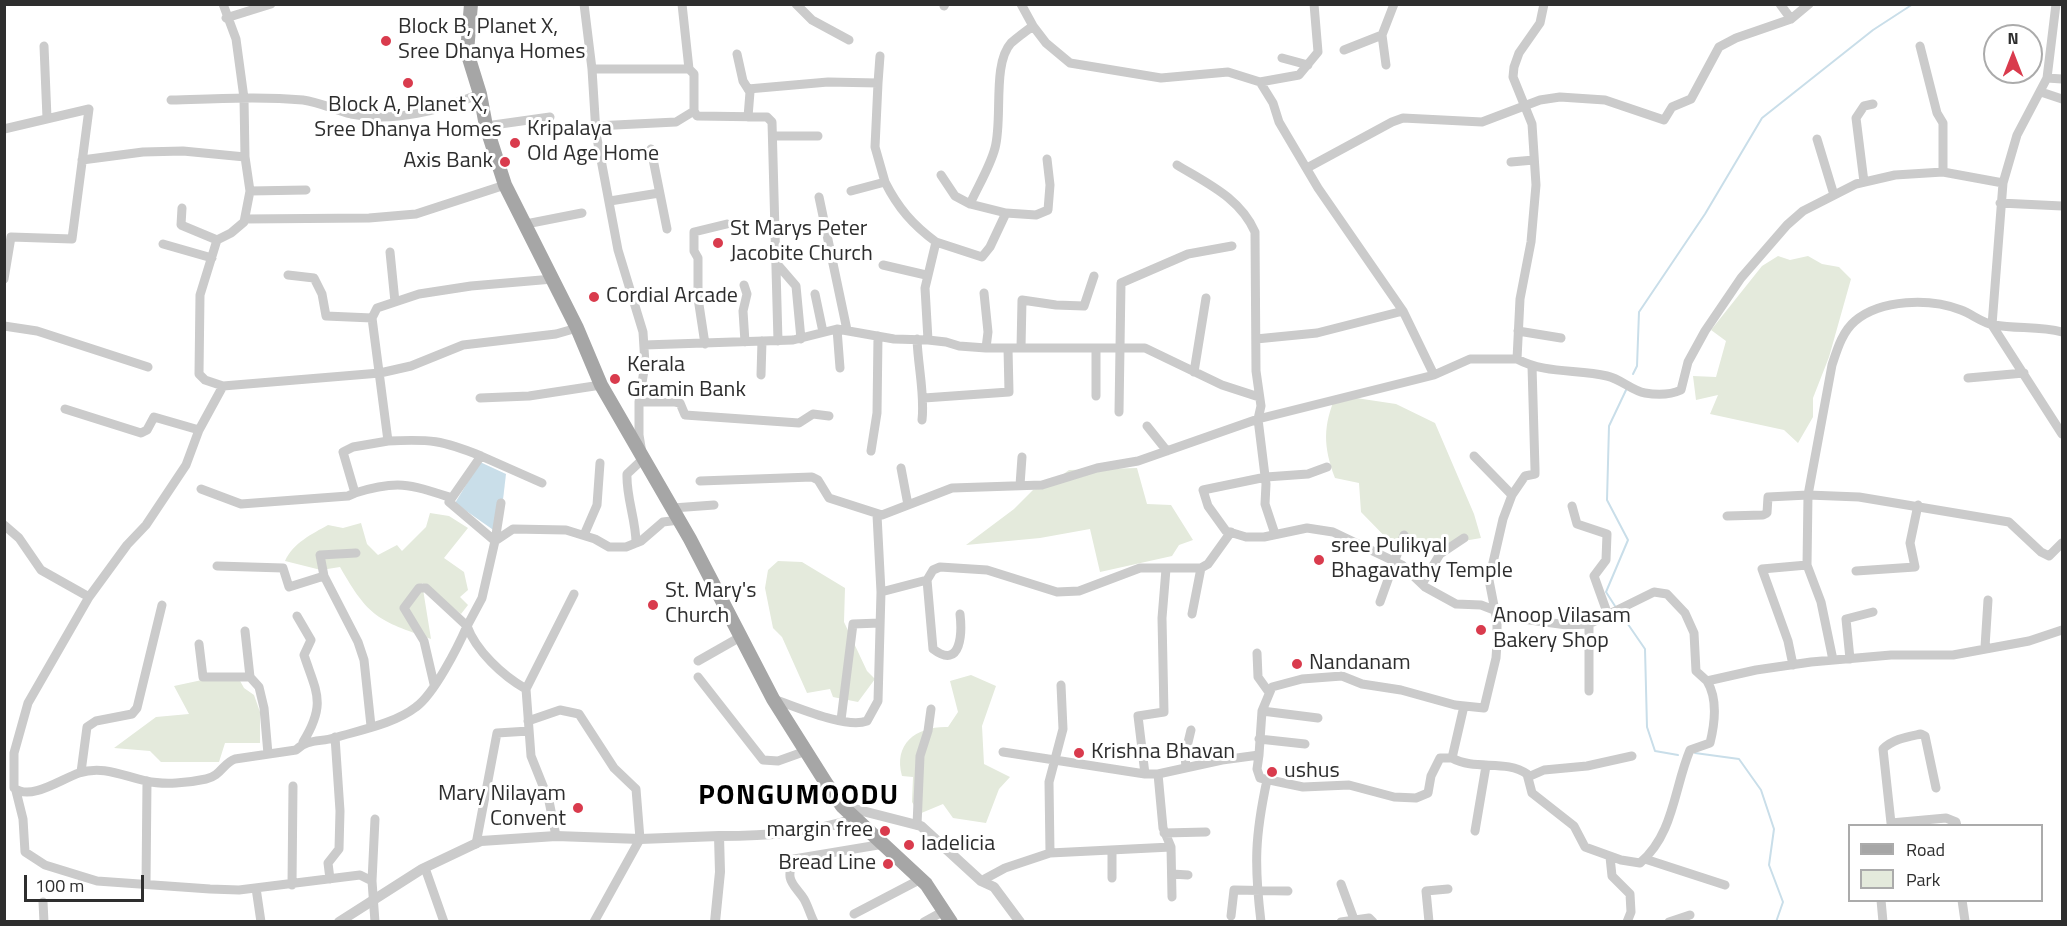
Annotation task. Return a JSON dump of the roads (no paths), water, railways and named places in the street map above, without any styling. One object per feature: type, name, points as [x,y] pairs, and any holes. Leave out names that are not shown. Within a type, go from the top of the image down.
[{"type":"main road","points":[[471,4],[467,52],[480,94],[486,126],[506,185],[577,328],[601,385],[676,514],[742,636],[773,699],[806,751],[842,806],[921,879],[948,916]]},
{"type":"street","points":[[223,4],[226,18],[236,39],[244,98],[245,157],[250,191],[245,219],[241,226],[217,240],[201,295],[197,364],[199,374],[205,380],[223,386],[380,373],[411,366],[463,345],[556,334],[577,328]]},
{"type":"street","points":[[226,18],[271,4]]},
{"type":"street","points":[[584,4],[592,69],[595,126],[618,250],[643,332],[645,364],[639,402],[643,459],[627,474],[627,486],[636,523],[636,543]]},
{"type":"street","points":[[682,4],[689,69],[694,74],[694,111]]},
{"type":"street","points":[[796,4],[812,20],[849,40]]},
{"type":"street","points":[[1021,4],[1046,43],[1070,63],[1161,78],[1228,72],[1260,82],[1299,75],[1318,52],[1314,4]]},
{"type":"street","points":[[1386,65],[1382,35],[1394,4]]},
{"type":"street","points":[[1517,359],[1520,299],[1531,242],[1536,184],[1532,124],[1513,77],[1519,53],[1540,23],[1544,4]]},
{"type":"street","points":[[1780,4],[1791,19]]},
{"type":"street","points":[[1307,168],[1403,118],[1482,122],[1540,100],[1560,97],[1605,100],[1664,120],[1672,107],[1690,99],[1719,47],[1736,38],[1791,19],[1809,4]]},
{"type":"street","points":[[2056,4],[2059,27],[2047,78],[2017,135],[2002,183],[1992,325],[2062,434]]},
{"type":"street","points":[[970,204],[994,149],[1000,117],[1000,71],[1005,52],[1033,26]]},
{"type":"street","points":[[1344,50],[1382,35]]},
{"type":"street","points":[[44,46],[47,118]]},
{"type":"street","points":[[1920,46],[1936,109],[1944,128],[1944,172]]},
{"type":"street","points":[[736,54],[743,81],[750,92],[748,117]]},
{"type":"street","points":[[880,56],[875,147],[885,182],[898,206],[914,226],[936,242],[982,257],[990,247],[1006,213]]},
{"type":"street","points":[[1282,58],[1308,65]]},
{"type":"street","points":[[592,69],[689,69]]},
{"type":"street","points":[[2047,78],[2062,79]]},
{"type":"street","points":[[748,89],[828,82],[878,83]]},
{"type":"street","points":[[1260,82],[1273,103],[1279,122],[1318,188],[1404,311],[1434,375]]},
{"type":"street","points":[[2041,92],[2062,99]]},
{"type":"street","points":[[171,100],[244,98],[306,100],[351,114],[377,117],[413,114],[455,104],[480,94]]},
{"type":"street","points":[[1864,182],[1856,118],[1864,106],[1873,104]]},
{"type":"street","points":[[4,129],[89,109],[72,239],[11,237],[5,275]]},
{"type":"street","points":[[595,126],[676,122],[694,111]]},
{"type":"street","points":[[694,111],[702,117],[767,117],[772,122],[778,341]]},
{"type":"street","points":[[486,126],[550,117]]},
{"type":"street","points":[[773,136],[818,136]]},
{"type":"street","points":[[1817,139],[1834,195]]},
{"type":"street","points":[[651,149],[667,229]]},
{"type":"street","points":[[82,160],[143,152],[183,151],[245,157]]},
{"type":"street","points":[[941,175],[955,196],[970,204],[1006,213],[1036,215],[1048,210],[1050,184],[1047,159]]},
{"type":"street","points":[[1511,162],[1534,160]]},
{"type":"street","points":[[1177,165],[1232,198],[1250,220],[1255,232],[1256,339],[1261,406],[1258,418],[1266,477],[1265,504],[1275,534]]},
{"type":"street","points":[[700,481],[812,477],[819,480],[829,498],[877,515],[952,488],[1042,484],[1097,468],[1138,461],[1258,418],[1434,375],[1470,359],[1517,359],[1532,366],[1610,376],[1644,393],[1672,394],[1681,390],[1688,362],[1705,331],[1742,278],[1794,217],[1864,182],[1895,175],[1944,172],[2002,183]]},
{"type":"street","points":[[851,191],[885,182]]},
{"type":"street","points":[[245,219],[369,218],[416,214],[506,185]]},
{"type":"street","points":[[250,191],[306,190]]},
{"type":"street","points":[[610,201],[659,193]]},
{"type":"street","points":[[819,197],[842,329],[840,368]]},
{"type":"street","points":[[2000,203],[2062,206]]},
{"type":"street","points":[[182,208],[181,225],[217,240]]},
{"type":"street","points":[[526,224],[582,213]]},
{"type":"street","points":[[705,344],[698,298],[698,258],[694,251],[694,232],[727,224]]},
{"type":"street","points":[[928,340],[926,275],[936,242]]},
{"type":"street","points":[[164,244],[212,258]]},
{"type":"street","points":[[1119,412],[1121,283],[1188,254],[1232,246]]},
{"type":"street","points":[[390,252],[396,302]]},
{"type":"street","points":[[777,264],[796,286],[801,339]]},
{"type":"street","points":[[883,265],[926,275]]},
{"type":"street","points":[[288,275],[314,278],[322,294],[326,316],[372,318]]},
{"type":"street","points":[[1021,348],[1022,300],[1084,306],[1094,276]]},
{"type":"street","points":[[388,441],[372,318],[377,308],[419,294],[471,286],[553,279]]},
{"type":"street","points":[[744,285],[747,294],[743,311],[745,342]]},
{"type":"street","points":[[984,293],[988,332],[986,348]]},
{"type":"street","points":[[814,294],[823,332]]},
{"type":"street","points":[[1194,372],[1206,298]]},
{"type":"street","points":[[1833,660],[1821,602],[1807,565],[1808,495],[1832,365],[1843,336],[1855,321],[1882,306],[1900,302],[1959,309],[1992,325],[2048,328],[2062,332]]},
{"type":"street","points":[[1256,339],[1317,333],[1404,311]]},
{"type":"street","points":[[4,326],[37,331],[148,367]]},
{"type":"street","points":[[644,345],[778,341],[801,339],[842,329],[878,336],[986,348],[1145,348],[1222,385],[1259,397]]},
{"type":"street","points":[[1518,331],[1561,338]]},
{"type":"street","points":[[871,451],[877,413],[878,336]]},
{"type":"street","points":[[917,339],[920,385],[924,398],[922,420]]},
{"type":"street","points":[[761,375],[762,341]]},
{"type":"street","points":[[924,398],[1009,392],[1008,348]]},
{"type":"street","points":[[1096,349],[1096,396]]},
{"type":"street","points":[[1327,467],[1308,474],[1266,477],[1203,490],[1208,506],[1217,521],[1231,532],[1246,537],[1264,537],[1306,528],[1332,532],[1393,560],[1422,584],[1456,604],[1481,605],[1495,609],[1515,618],[1567,626],[1589,624],[1654,591],[1667,594],[1685,613],[1694,633],[1696,671],[1707,681],[1715,704],[1710,743],[1690,750],[1670,815],[1655,846],[1640,863],[1633,863],[1585,847],[1574,826],[1532,793],[1528,777],[1519,768],[1461,763],[1452,758],[1440,758],[1431,776],[1428,793],[1416,798],[1394,797],[1349,785],[1303,787],[1267,780],[1260,778],[1257,774],[1262,711],[1268,691],[1272,687],[1287,682],[1342,676],[1362,684],[1401,690],[1464,706],[1484,708],[1496,658],[1495,609],[1489,580],[1503,519],[1512,495],[1525,476],[1535,474],[1532,366]]},
{"type":"street","points":[[1968,378],[2024,373]]},
{"type":"street","points":[[480,398],[548,394],[601,385]]},
{"type":"street","points":[[223,386],[199,430],[186,465],[146,525],[89,597],[28,702],[14,753],[16,791],[23,819],[25,852],[45,865],[97,881],[210,889],[292,885],[360,875],[372,881]]},
{"type":"street","points":[[639,402],[675,402],[680,403],[685,415],[750,420],[799,423],[813,414],[829,416]]},
{"type":"street","points":[[65,409],[141,433],[147,430],[154,417],[199,430]]},
{"type":"street","points":[[1147,426],[1167,451]]},
{"type":"street","points":[[355,493],[344,452],[353,447],[388,441],[426,439],[445,442],[542,483]]},
{"type":"street","points":[[481,456],[449,497],[450,505],[495,541]]},
{"type":"street","points":[[1473,456],[1512,495]]},
{"type":"street","points":[[1020,485],[1022,457]]},
{"type":"street","points":[[584,535],[597,505],[600,463]]},
{"type":"street","points":[[901,468],[908,505]]},
{"type":"street","points":[[201,489],[241,504],[332,499],[383,484],[410,484],[449,497]]},
{"type":"street","points":[[1727,516],[1764,515],[1767,513],[1768,497],[1859,496],[2009,522],[2041,552],[2049,556],[2062,543]]},
{"type":"street","points":[[303,742],[335,737],[371,726],[417,707],[455,655],[482,598],[501,503]]},
{"type":"street","points":[[495,541],[513,529],[566,530],[584,535],[609,547],[626,547],[636,543],[676,514],[714,505]]},
{"type":"street","points":[[1856,571],[1915,567],[1910,543],[1918,506]]},
{"type":"street","points":[[1572,507],[1577,524],[1607,534],[1606,560],[1594,576],[1608,615]]},
{"type":"street","points":[[773,699],[858,724],[867,721],[878,701],[881,591],[877,515]]},
{"type":"street","points":[[4,525],[19,538],[41,570],[89,597]]},
{"type":"street","points":[[960,614],[962,638],[958,649],[950,654],[940,654],[933,650],[927,580],[933,570],[948,566],[987,570],[1057,591],[1079,591],[1140,568],[1201,568],[1208,564],[1231,532]]},
{"type":"street","points":[[1380,602],[1390,580],[1393,560],[1404,535]]},
{"type":"street","points":[[1422,584],[1440,554],[1464,538]]},
{"type":"street","points":[[356,553],[320,555],[324,576],[358,642],[364,660],[371,726]]},
{"type":"street","points":[[1793,665],[1788,641],[1762,569],[1807,565]]},
{"type":"street","points":[[217,566],[283,568],[289,587],[324,576]]},
{"type":"street","points":[[1191,614],[1201,568]]},
{"type":"street","points":[[1146,774],[1138,716],[1164,712],[1162,618],[1166,569]]},
{"type":"street","points":[[881,591],[927,580]]},
{"type":"street","points":[[434,684],[424,641],[405,606],[419,588],[426,588],[467,626],[471,637],[508,679],[526,689]]},
{"type":"street","points":[[556,836],[549,801],[531,756],[526,689],[574,594]]},
{"type":"street","points":[[1985,647],[1988,600]]},
{"type":"street","points":[[81,772],[87,727],[96,721],[132,714],[136,708],[162,605]]},
{"type":"street","points":[[1850,659],[1846,619],[1873,612]]},
{"type":"street","points":[[16,791],[42,789],[81,772],[96,770],[123,773],[147,781],[206,779],[216,777],[230,761],[296,750],[311,728],[318,693],[304,655],[311,640],[297,616]]},
{"type":"street","points":[[841,720],[853,624],[880,623]]},
{"type":"street","points":[[1589,624],[1589,691]]},
{"type":"street","points":[[1707,681],[1833,660],[1891,655],[1953,655],[1985,647],[2028,642],[2062,630]]},
{"type":"street","points":[[245,632],[250,677],[259,687],[268,754]]},
{"type":"street","points":[[698,661],[742,636]]},
{"type":"street","points":[[199,644],[203,677],[250,677]]},
{"type":"street","points":[[1257,654],[1258,677],[1268,691]]},
{"type":"street","points":[[698,677],[763,760],[778,761],[806,751]]},
{"type":"street","points":[[1050,853],[1049,782],[1063,729],[1061,686]]},
{"type":"street","points":[[1452,758],[1464,706]]},
{"type":"street","points":[[917,825],[920,756],[928,731],[931,708]]},
{"type":"street","points":[[476,844],[497,733],[528,726],[560,710],[579,714],[614,768],[636,789],[640,839],[594,921]]},
{"type":"street","points":[[1262,711],[1318,718]]},
{"type":"street","points":[[1186,768],[1185,755],[1191,730]]},
{"type":"street","points":[[1936,788],[1925,736],[1921,734],[1890,742],[1883,749],[1891,824],[1946,818],[1957,824]]},
{"type":"street","points":[[330,879],[328,863],[339,849],[340,811],[335,737]]},
{"type":"street","points":[[1259,739],[1305,744]]},
{"type":"street","points":[[1003,753],[1146,774],[1158,774],[1259,755]]},
{"type":"street","points":[[1528,777],[1544,770],[1587,766],[1632,756]]},
{"type":"street","points":[[1475,831],[1486,766]]},
{"type":"street","points":[[1158,774],[1164,833],[1172,847],[1172,897]]},
{"type":"street","points":[[1261,921],[1255,843],[1267,780]]},
{"type":"street","points":[[146,884],[147,781]]},
{"type":"street","points":[[292,885],[293,786]]},
{"type":"street","points":[[842,806],[917,825],[934,836],[981,882],[994,887],[1020,921]]},
{"type":"street","points":[[339,921],[425,868],[476,844],[556,836],[640,839],[756,836],[828,828],[857,818]]},
{"type":"street","points":[[375,819],[372,881],[375,921]]},
{"type":"street","points":[[1164,833],[1206,832]]},
{"type":"street","points":[[715,921],[720,872],[719,836]]},
{"type":"street","points":[[814,921],[803,898],[793,888],[790,873],[794,860],[884,844]]},
{"type":"street","points":[[981,882],[1005,868],[1050,853],[1172,847]]},
{"type":"street","points":[[1112,850],[1112,878]]},
{"type":"street","points":[[1610,856],[1612,876],[1630,894],[1631,912],[1628,921]]},
{"type":"street","points":[[1645,859],[1725,885]]},
{"type":"street","points":[[425,868],[444,921]]},
{"type":"street","points":[[1172,874],[1188,875]]},
{"type":"street","points":[[854,914],[921,879]]},
{"type":"street","points":[[1341,884],[1354,920]]},
{"type":"street","points":[[256,888],[261,921]]},
{"type":"street","points":[[1429,921],[1426,891],[1448,889]]},
{"type":"street","points":[[1231,916],[1234,890],[1288,891]]},
{"type":"street","points":[[43,902],[44,921]]},
{"type":"street","points":[[1881,902],[1882,921]]},
{"type":"street","points":[[1960,921],[1965,921],[1962,902]]},
{"type":"street","points":[[1669,921],[1690,915]]},
{"type":"street","points":[[924,921],[948,916]]},
{"type":"street","points":[[1341,921],[1369,918],[1373,921]]},
{"type":"water","points":[[480,462],[506,474],[499,534],[455,503]]},
{"type":"waterway","points":[[1633,374],[1637,366],[1639,312],[1705,214],[1762,118],[1873,30],[1913,4]]},
{"type":"waterway","points":[[1615,606],[1606,592],[1628,540],[1607,500],[1609,426],[1627,388]]},
{"type":"waterway","points":[[1623,617],[1645,649],[1647,727],[1655,751],[1678,755]]},
{"type":"waterway","points":[[1695,753],[1739,759],[1761,790],[1774,829],[1769,865],[1783,902],[1776,922]]},
{"type":"place","name":"Block B, Planet X, Sree Dhanya Homes","points":[[386,41]]},
{"type":"place","name":"Block A, Planet X, Sree Dhanya Homes","points":[[408,83]]},
{"type":"place","name":"Kripalaya Old Age Home","points":[[515,143]]},
{"type":"place","name":"Axis Bank","points":[[505,162]]},
{"type":"place","name":"St Marys Peter Jacobite Church","points":[[718,243]]},
{"type":"place","name":"Cordial Arcade","points":[[594,297]]},
{"type":"place","name":"Kerala Gramin Bank","points":[[615,379]]},
{"type":"place","name":"sree Pulikyal Bhagavathy Temple","points":[[1319,560]]},
{"type":"place","name":"St. Mary's Church","points":[[653,605]]},
{"type":"place","name":"Anoop Vilasam Bakery Shop","points":[[1481,630]]},
{"type":"place","name":"Nandanam","points":[[1297,664]]},
{"type":"place","name":"Krishna Bhavan","points":[[1079,753]]},
{"type":"place","name":"ushus","points":[[1272,772]]},
{"type":"place","name":"Mary Nilayam Convent","points":[[578,808]]},
{"type":"place","name":"margin free","points":[[885,831]]},
{"type":"place","name":"ladelicia","points":[[909,845]]},
{"type":"place","name":"Bread Line","points":[[888,864]]},
{"type":"district","name":"PONGUMOODU","points":[[799,797]]}]
